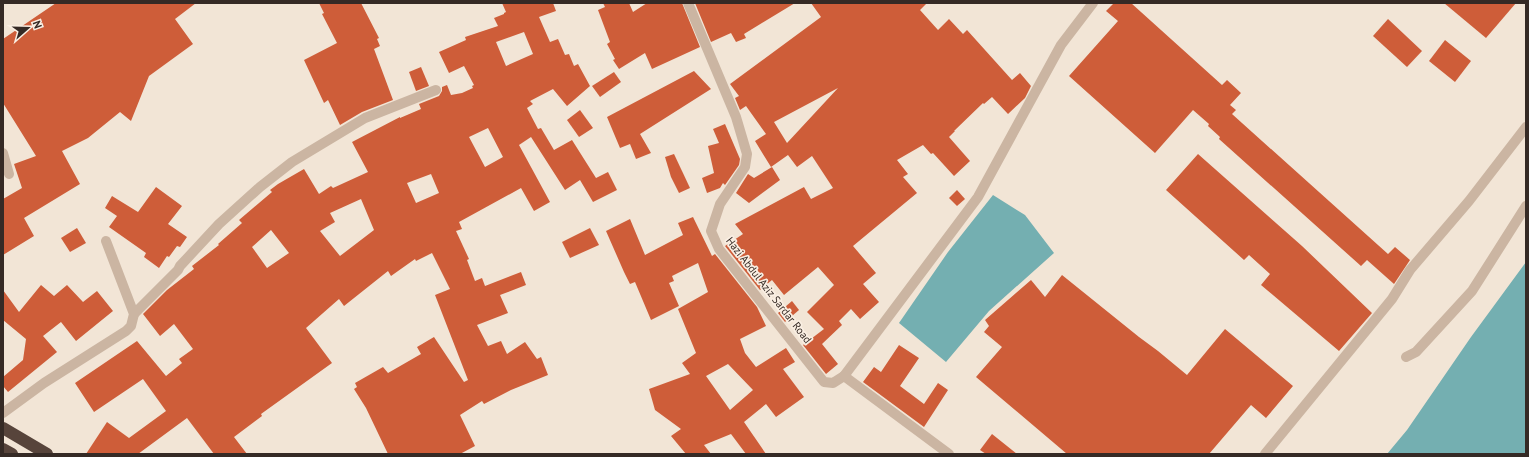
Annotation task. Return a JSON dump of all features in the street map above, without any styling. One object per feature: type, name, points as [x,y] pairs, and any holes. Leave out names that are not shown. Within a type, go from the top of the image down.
[{"type":"highway","points":[[3,428],[47,454]]},
{"type":"highway","points":[[3,449],[12,454]]},
{"type":"street","name":"Hazi Abdul Aziz Sardar Road","points":[[688,3],[736,117],[748,154],[745,167],[720,204],[711,231],[719,249],[824,382],[833,383],[844,376]]},
{"type":"street","points":[[949,454],[844,376],[978,197],[1061,45],[1093,3]]},
{"type":"street","points":[[3,413],[44,383],[126,331],[131,326],[134,314],[178,270],[219,224],[260,187],[292,162],[365,118],[436,90]]},
{"type":"street","points":[[1265,454],[1392,299],[1410,270],[1469,201],[1526,127]]},
{"type":"street","points":[[3,153],[9,174]]},
{"type":"street","points":[[1406,357],[1416,352],[1472,291],[1526,206]]},
{"type":"street","points":[[106,241],[134,314]]},
{"type":"water","points":[[993,195],[1025,215],[1054,253],[989,311],[946,362],[899,323],[948,252]]},
{"type":"water","points":[[1526,262],[1526,454],[1387,454],[1407,430],[1471,337]]},
{"type":"building","points":[[56,3],[196,3],[175,19],[193,44],[149,76],[131,121],[120,112],[88,138],[62,151],[80,184],[24,218],[34,236],[3,255],[3,199],[22,188],[14,164],[36,156],[3,103],[3,39]]},
{"type":"building","points":[[319,3],[361,3],[379,38],[377,39],[380,46],[374,49],[393,100],[362,112],[340,125],[328,100],[324,103],[304,60],[337,43],[322,14],[324,13]]},
{"type":"building","points":[[502,3],[553,3],[556,11],[539,17],[550,42],[558,39],[565,55],[569,54],[574,66],[578,64],[590,86],[567,106],[553,89],[530,101],[533,104],[527,108],[538,129],[541,128],[554,150],[572,140],[596,178],[608,172],[617,190],[593,202],[580,180],[565,190],[531,137],[519,145],[550,202],[534,211],[521,188],[459,222],[462,229],[456,231],[469,259],[467,260],[475,281],[482,278],[485,286],[521,272],[526,285],[500,295],[508,313],[477,325],[488,346],[501,341],[507,354],[525,342],[537,359],[541,357],[548,375],[511,390],[484,404],[482,401],[460,415],[475,446],[460,454],[388,454],[366,408],[354,389],[357,387],[355,383],[383,367],[388,373],[421,354],[417,347],[434,337],[464,382],[468,380],[435,295],[450,289],[432,253],[416,261],[415,259],[391,276],[388,271],[344,306],[339,299],[306,328],[332,363],[261,414],[262,416],[234,437],[247,454],[214,454],[187,418],[138,454],[86,454],[107,422],[129,438],[166,411],[143,379],[94,412],[75,383],[137,341],[166,376],[182,363],[179,359],[193,349],[174,324],[160,336],[143,314],[167,290],[194,269],[192,266],[219,245],[218,244],[242,223],[239,220],[272,192],[270,190],[278,184],[304,169],[319,194],[331,186],[333,188],[368,172],[352,142],[400,117],[421,109],[419,104],[439,96],[442,91],[442,87],[447,85],[451,95],[462,93],[473,88],[472,86],[474,85],[464,66],[449,73],[439,52],[466,40],[465,37],[498,26],[494,18],[506,12]],"holes":[[[524,32],[533,54],[506,66],[496,42]],[[488,128],[503,157],[485,167],[469,137]],[[431,174],[439,193],[416,203],[407,183]],[[361,199],[374,230],[340,256],[320,231],[335,222],[330,213]],[[271,230],[289,253],[267,268],[252,247]]]},
{"type":"building","points":[[603,3],[629,3],[633,12],[647,3],[682,3],[700,47],[652,69],[645,53],[619,69],[613,60],[615,59],[607,44],[610,42],[598,10],[605,7]]},
{"type":"building","points":[[695,3],[795,3],[744,34],[746,38],[736,42],[731,33],[711,42]]},
{"type":"building","points":[[811,3],[927,3],[920,10],[938,30],[949,19],[963,34],[967,30],[1012,80],[1020,73],[1031,86],[1025,98],[1008,114],[992,97],[984,104],[983,103],[954,131],[949,137],[970,161],[954,176],[933,153],[931,154],[923,145],[897,160],[908,174],[903,177],[917,193],[853,246],[876,273],[863,284],[879,302],[860,319],[851,309],[839,321],[842,325],[822,344],[838,364],[826,374],[803,345],[824,329],[807,312],[834,285],[818,267],[784,295],[772,280],[760,290],[725,246],[743,234],[735,224],[804,187],[811,199],[833,188],[812,156],[797,167],[788,155],[771,167],[755,141],[766,134],[746,106],[740,110],[735,98],[739,96],[730,84],[821,17]],"holes":[[[838,88],[787,143],[774,122]]]},
{"type":"building","points":[[1114,3],[1131,3],[1222,85],[1227,80],[1241,93],[1230,105],[1236,110],[1232,114],[1388,254],[1395,247],[1410,260],[1394,284],[1367,260],[1361,266],[1219,139],[1220,137],[1208,126],[1209,124],[1193,110],[1155,153],[1069,76],[1118,21],[1106,11]]},
{"type":"building","points":[[1444,3],[1516,3],[1486,38]]},
{"type":"building","points":[[1388,19],[1422,51],[1407,67],[1373,36]]},
{"type":"building","points":[[1445,40],[1471,61],[1455,82],[1429,61]]},
{"type":"building","points":[[421,67],[429,86],[416,91],[409,72]]},
{"type":"building","points":[[694,71],[711,89],[640,134],[651,153],[636,159],[630,144],[620,148],[607,117]]},
{"type":"building","points":[[614,72],[621,82],[600,97],[592,86]]},
{"type":"building","points":[[580,110],[593,128],[579,137],[567,120]]},
{"type":"building","points":[[725,124],[740,159],[739,165],[725,185],[723,183],[720,188],[707,193],[702,178],[714,173],[708,146],[719,143],[713,129]]},
{"type":"building","points":[[674,154],[690,188],[679,193],[671,177],[665,157]]},
{"type":"building","points":[[1198,154],[1302,246],[1372,313],[1339,351],[1261,285],[1270,274],[1249,255],[1244,260],[1166,190]]},
{"type":"building","points":[[772,167],[780,180],[749,203],[736,193],[748,174],[754,178]]},
{"type":"building","points":[[156,187],[182,206],[168,224],[187,237],[180,247],[177,246],[169,257],[167,256],[159,268],[144,257],[146,253],[109,227],[117,216],[105,208],[112,196],[138,212]]},
{"type":"building","points":[[957,190],[965,199],[957,206],[949,198]]},
{"type":"building","points":[[693,217],[712,256],[715,254],[757,307],[766,326],[740,339],[745,353],[756,367],[786,348],[795,362],[783,369],[804,397],[776,417],[766,404],[744,422],[766,454],[746,454],[731,434],[704,445],[711,454],[686,454],[671,436],[681,429],[655,410],[649,389],[690,374],[682,363],[696,353],[678,309],[708,292],[698,263],[672,276],[674,281],[669,283],[679,306],[651,320],[635,282],[630,284],[606,231],[630,219],[645,255],[683,235],[678,223]],"holes":[[[728,364],[753,390],[730,410],[706,376]]]},
{"type":"building","points":[[77,228],[86,243],[70,252],[61,238]]},
{"type":"building","points":[[590,228],[599,245],[570,258],[562,242]]},
{"type":"building","points":[[1062,275],[1187,375],[1225,329],[1293,386],[1266,418],[1251,405],[1209,454],[1067,454],[976,377],[1002,347],[984,332],[989,326],[985,320],[1031,280],[1045,297]]},
{"type":"building","points":[[41,285],[54,296],[67,285],[83,302],[97,291],[113,311],[76,341],[61,322],[43,336],[57,352],[8,392],[3,386],[3,377],[23,360],[26,339],[3,320],[3,290],[19,312]]},
{"type":"building","points":[[792,301],[799,310],[785,322],[778,313]]},
{"type":"building","points":[[899,345],[919,358],[900,386],[924,404],[938,383],[948,390],[924,427],[863,382],[874,367],[881,372]]},
{"type":"building","points":[[992,434],[1017,454],[986,454],[980,450]]}]
